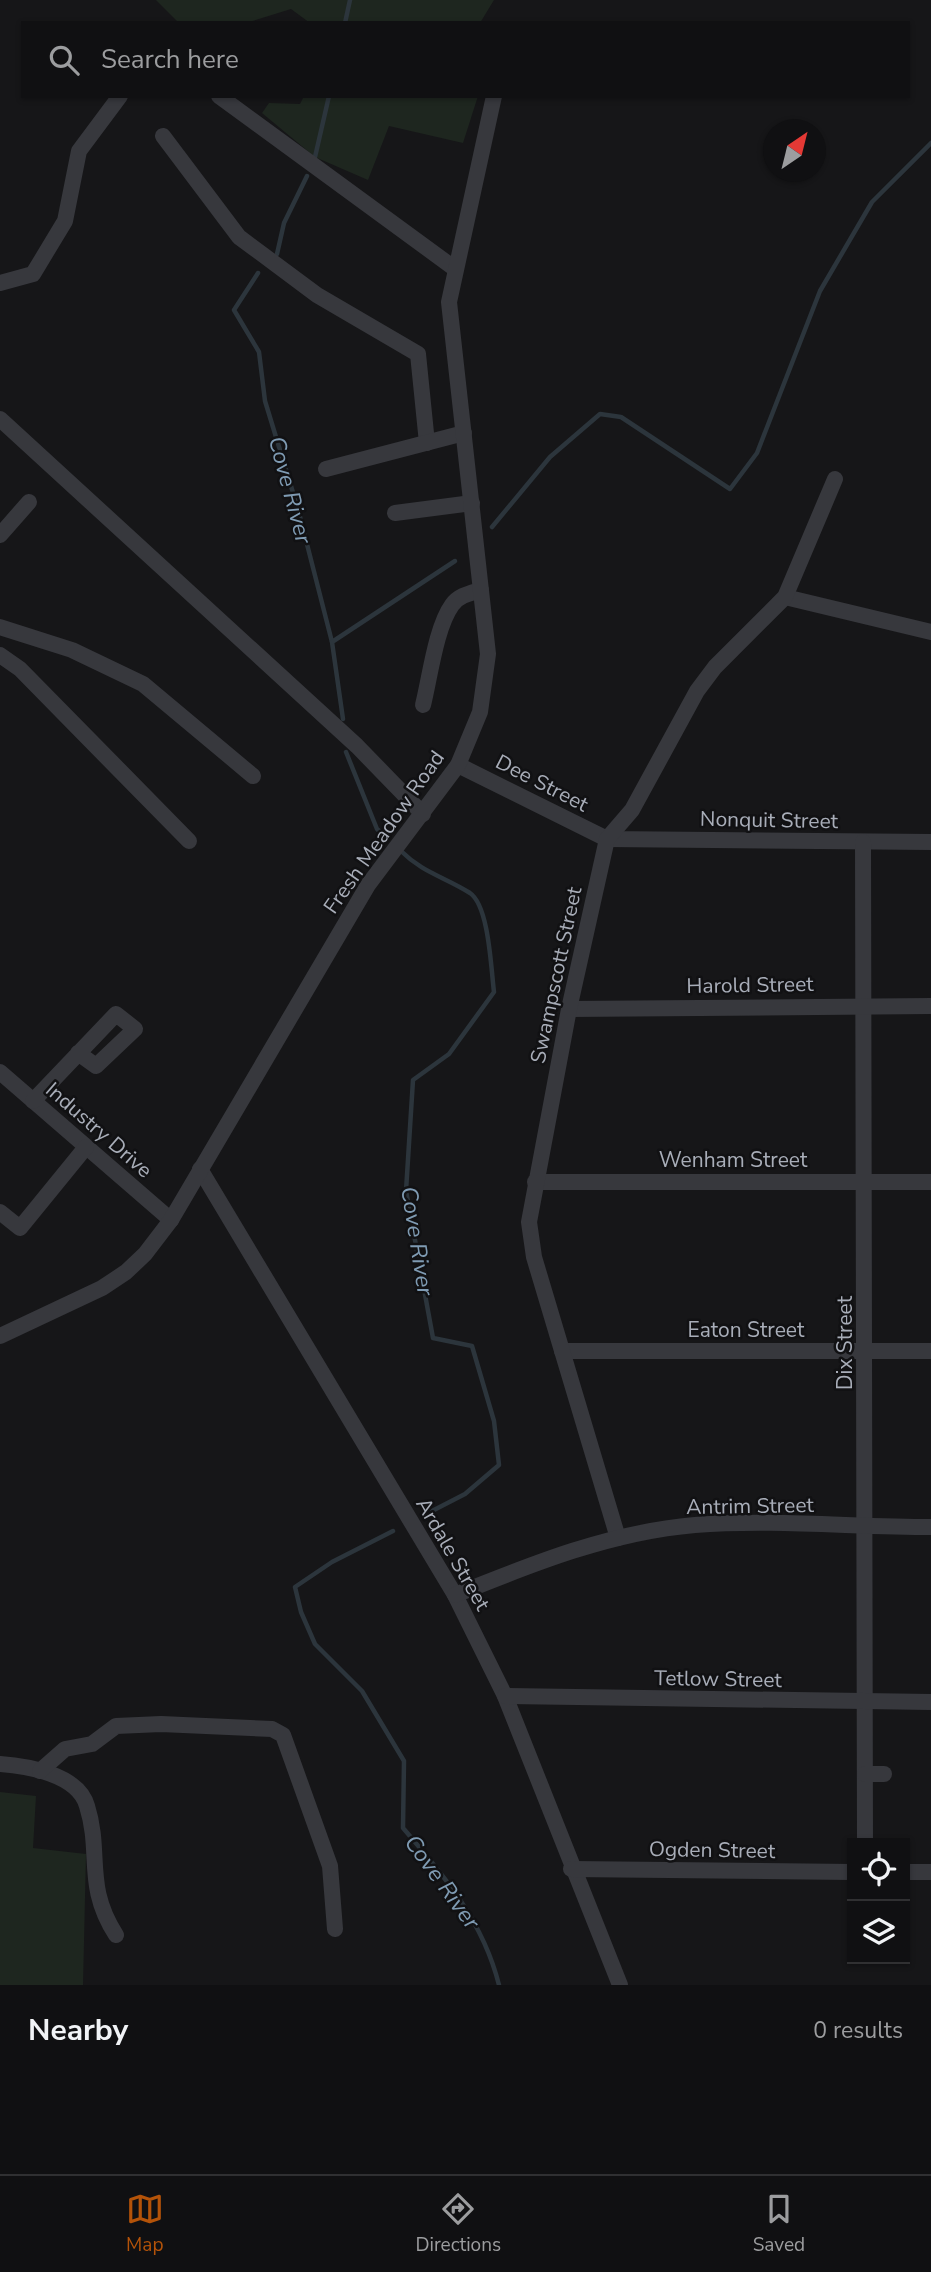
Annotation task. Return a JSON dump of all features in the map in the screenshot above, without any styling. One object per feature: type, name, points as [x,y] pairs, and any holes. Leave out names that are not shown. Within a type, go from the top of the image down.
[{"type":"street","points":[[0,283],[33,274],[65,222],[79,151],[119,98]]},
{"type":"street","points":[[222,98],[454,268]]},
{"type":"street","name":"Fresh Meadow Road","points":[[0,1336],[118,1277],[145,1254],[171,1220],[368,885],[458,765],[480,712],[488,654],[449,302],[454,268],[494,98]]},
{"type":"street","points":[[163,136],[239,237],[317,295],[418,354],[427,443]]},
{"type":"street","points":[[0,419],[357,747],[423,814]]},
{"type":"street","points":[[326,469],[464,433]]},
{"type":"street","name":"Swampscott Street","points":[[618,1538],[534,1257],[529,1222],[569,1009],[607,839],[632,810],[697,691],[715,667],[785,597],[835,479]]},
{"type":"street","points":[[0,535],[29,502]]},
{"type":"street","points":[[395,513],[472,503]]},
{"type":"street","points":[[423,705],[440,634],[452,605],[460,597],[481,590]]},
{"type":"street","points":[[785,597],[931,632]]},
{"type":"street","points":[[0,627],[72,650],[143,684],[253,776]]},
{"type":"street","points":[[0,655],[20,669],[189,841]]},
{"type":"street","name":"Dee Street","points":[[458,765],[607,839]]},
{"type":"street","name":"Nonquit Street","points":[[607,839],[931,842]]},
{"type":"street","name":"Dix Street","points":[[863,842],[867,1703],[864,1838]]},
{"type":"street","name":"Harold Street","points":[[569,1009],[931,1006]]},
{"type":"street","points":[[33,1101],[78,1053]]},
{"type":"street","name":"Industry Drive","points":[[0,1072],[171,1220]]},
{"type":"street","points":[[0,1212],[20,1228],[86,1147]]},
{"type":"street","name":"Ardale Street","points":[[200,1169],[455,1595],[505,1696],[620,1985]]},
{"type":"street","name":"Wenham Street","points":[[535,1182],[931,1182]]},
{"type":"street","name":"Eaton Street","points":[[562,1351],[931,1351]]},
{"type":"street","name":"Antrim Street","points":[[455,1595],[542,1559],[618,1538],[695,1525],[931,1527]]},
{"type":"street","name":"Tetlow Street","points":[[505,1696],[931,1702]]},
{"type":"street","points":[[40,1771],[65,1749],[92,1744],[116,1726],[161,1724],[272,1729],[283,1735],[330,1866],[335,1928]]},
{"type":"street","points":[[0,1763],[27,1765],[68,1783],[87,1804],[96,1893],[117,1935]]},
{"type":"street","points":[[865,1774],[884,1774]]},
{"type":"street","name":"Ogden Street","points":[[572,1869],[847,1872]]},
{"type":"street","points":[[910,1872],[931,1872]]},
{"type":"shaded area","points":[[156,0],[494,0],[481,21],[307,21],[291,9],[252,21],[177,21]]},
{"type":"shaded area","points":[[303,98],[477,98],[463,143],[389,126],[368,180],[315,157],[262,113],[269,103],[300,104]]},
{"type":"shaded area","points":[[0,1792],[36,1796],[33,1848],[86,1854],[83,1985],[0,1985]]},
{"type":"waterway","name":"Cove River","points":[[345,21],[350,0]]},
{"type":"waterway","name":"Cove River","points":[[315,157],[329,98]]},
{"type":"waterway","points":[[492,527],[550,457],[600,414],[621,417],[730,489],[757,453],[820,291],[872,202],[931,143]]},
{"type":"waterway","name":"Cove River","points":[[277,254],[284,223],[307,176]]},
{"type":"waterway","name":"Cove River","points":[[258,273],[234,310],[259,352],[265,401],[298,509],[332,642],[343,719]]},
{"type":"waterway","points":[[332,642],[455,561]]},
{"type":"waterway","name":"Cove River","points":[[346,752],[377,829],[385,836]]},
{"type":"waterway","name":"Cove River","points":[[401,851],[426,870],[470,893],[476,900],[488,939],[494,992],[449,1054],[413,1080],[406,1191],[433,1338],[472,1346],[494,1421],[499,1465],[465,1494],[432,1511]]},
{"type":"waterway","name":"Cove River","points":[[393,1531],[332,1562],[295,1587],[301,1612],[315,1644],[362,1691],[404,1761],[403,1828],[448,1882],[473,1920],[499,1985]]}]
